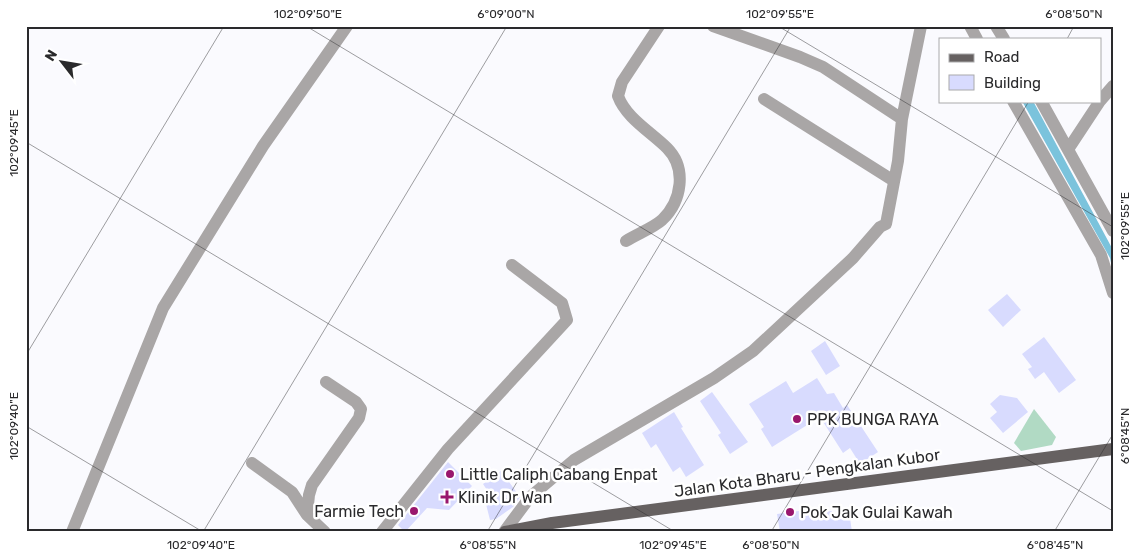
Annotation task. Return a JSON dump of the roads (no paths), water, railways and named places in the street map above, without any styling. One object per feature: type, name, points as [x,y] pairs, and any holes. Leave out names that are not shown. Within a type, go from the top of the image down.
[{"type":"main road","name":"Jalan Kota Bharu - Pengkalan Kubor","points":[[505,532],[554,527],[1113,449]]},
{"type":"street","points":[[72,532],[163,308],[263,146],[346,26]]},
{"type":"street","points":[[626,241],[662,220],[680,193],[680,170],[669,150],[624,108],[618,96],[624,79],[659,26]]},
{"type":"street","points":[[713,26],[823,67],[902,119]]},
{"type":"street","points":[[505,532],[530,496],[574,460],[714,378],[753,350],[853,258],[880,227],[886,224],[902,119],[921,26]]},
{"type":"street","points":[[970,26],[976,38]]},
{"type":"street","points":[[996,26],[1003,38]]},
{"type":"street","points":[[1102,99],[1113,86]]},
{"type":"street","points":[[764,99],[894,181]]},
{"type":"street","points":[[1014,102],[1101,256],[1113,293]]},
{"type":"street","points":[[1042,102],[1069,148],[1113,231]]},
{"type":"street","points":[[1069,148],[1099,102]]},
{"type":"street","points":[[382,532],[448,449],[567,320],[562,303],[512,266]]},
{"type":"street","points":[[307,515],[312,485],[360,414],[361,409],[356,402],[326,382]]},
{"type":"street","points":[[252,463],[292,492],[307,515],[325,532]]},
{"type":"water","points":[[1023,102],[1034,102],[1113,250],[1113,272],[1110,258]]},
{"type":"place","name":"PPK BUNGA RAYA","points":[[797,419]]},
{"type":"place","name":"Little Caliph Cabang Enpat","points":[[450,474]]},
{"type":"place","name":"Klinik Dr Wan","points":[[447,497]]},
{"type":"place","name":"Farmie Tech","points":[[414,511]]},
{"type":"place","name":"Pok Jak Gulai Kawah","points":[[790,512]]}]
